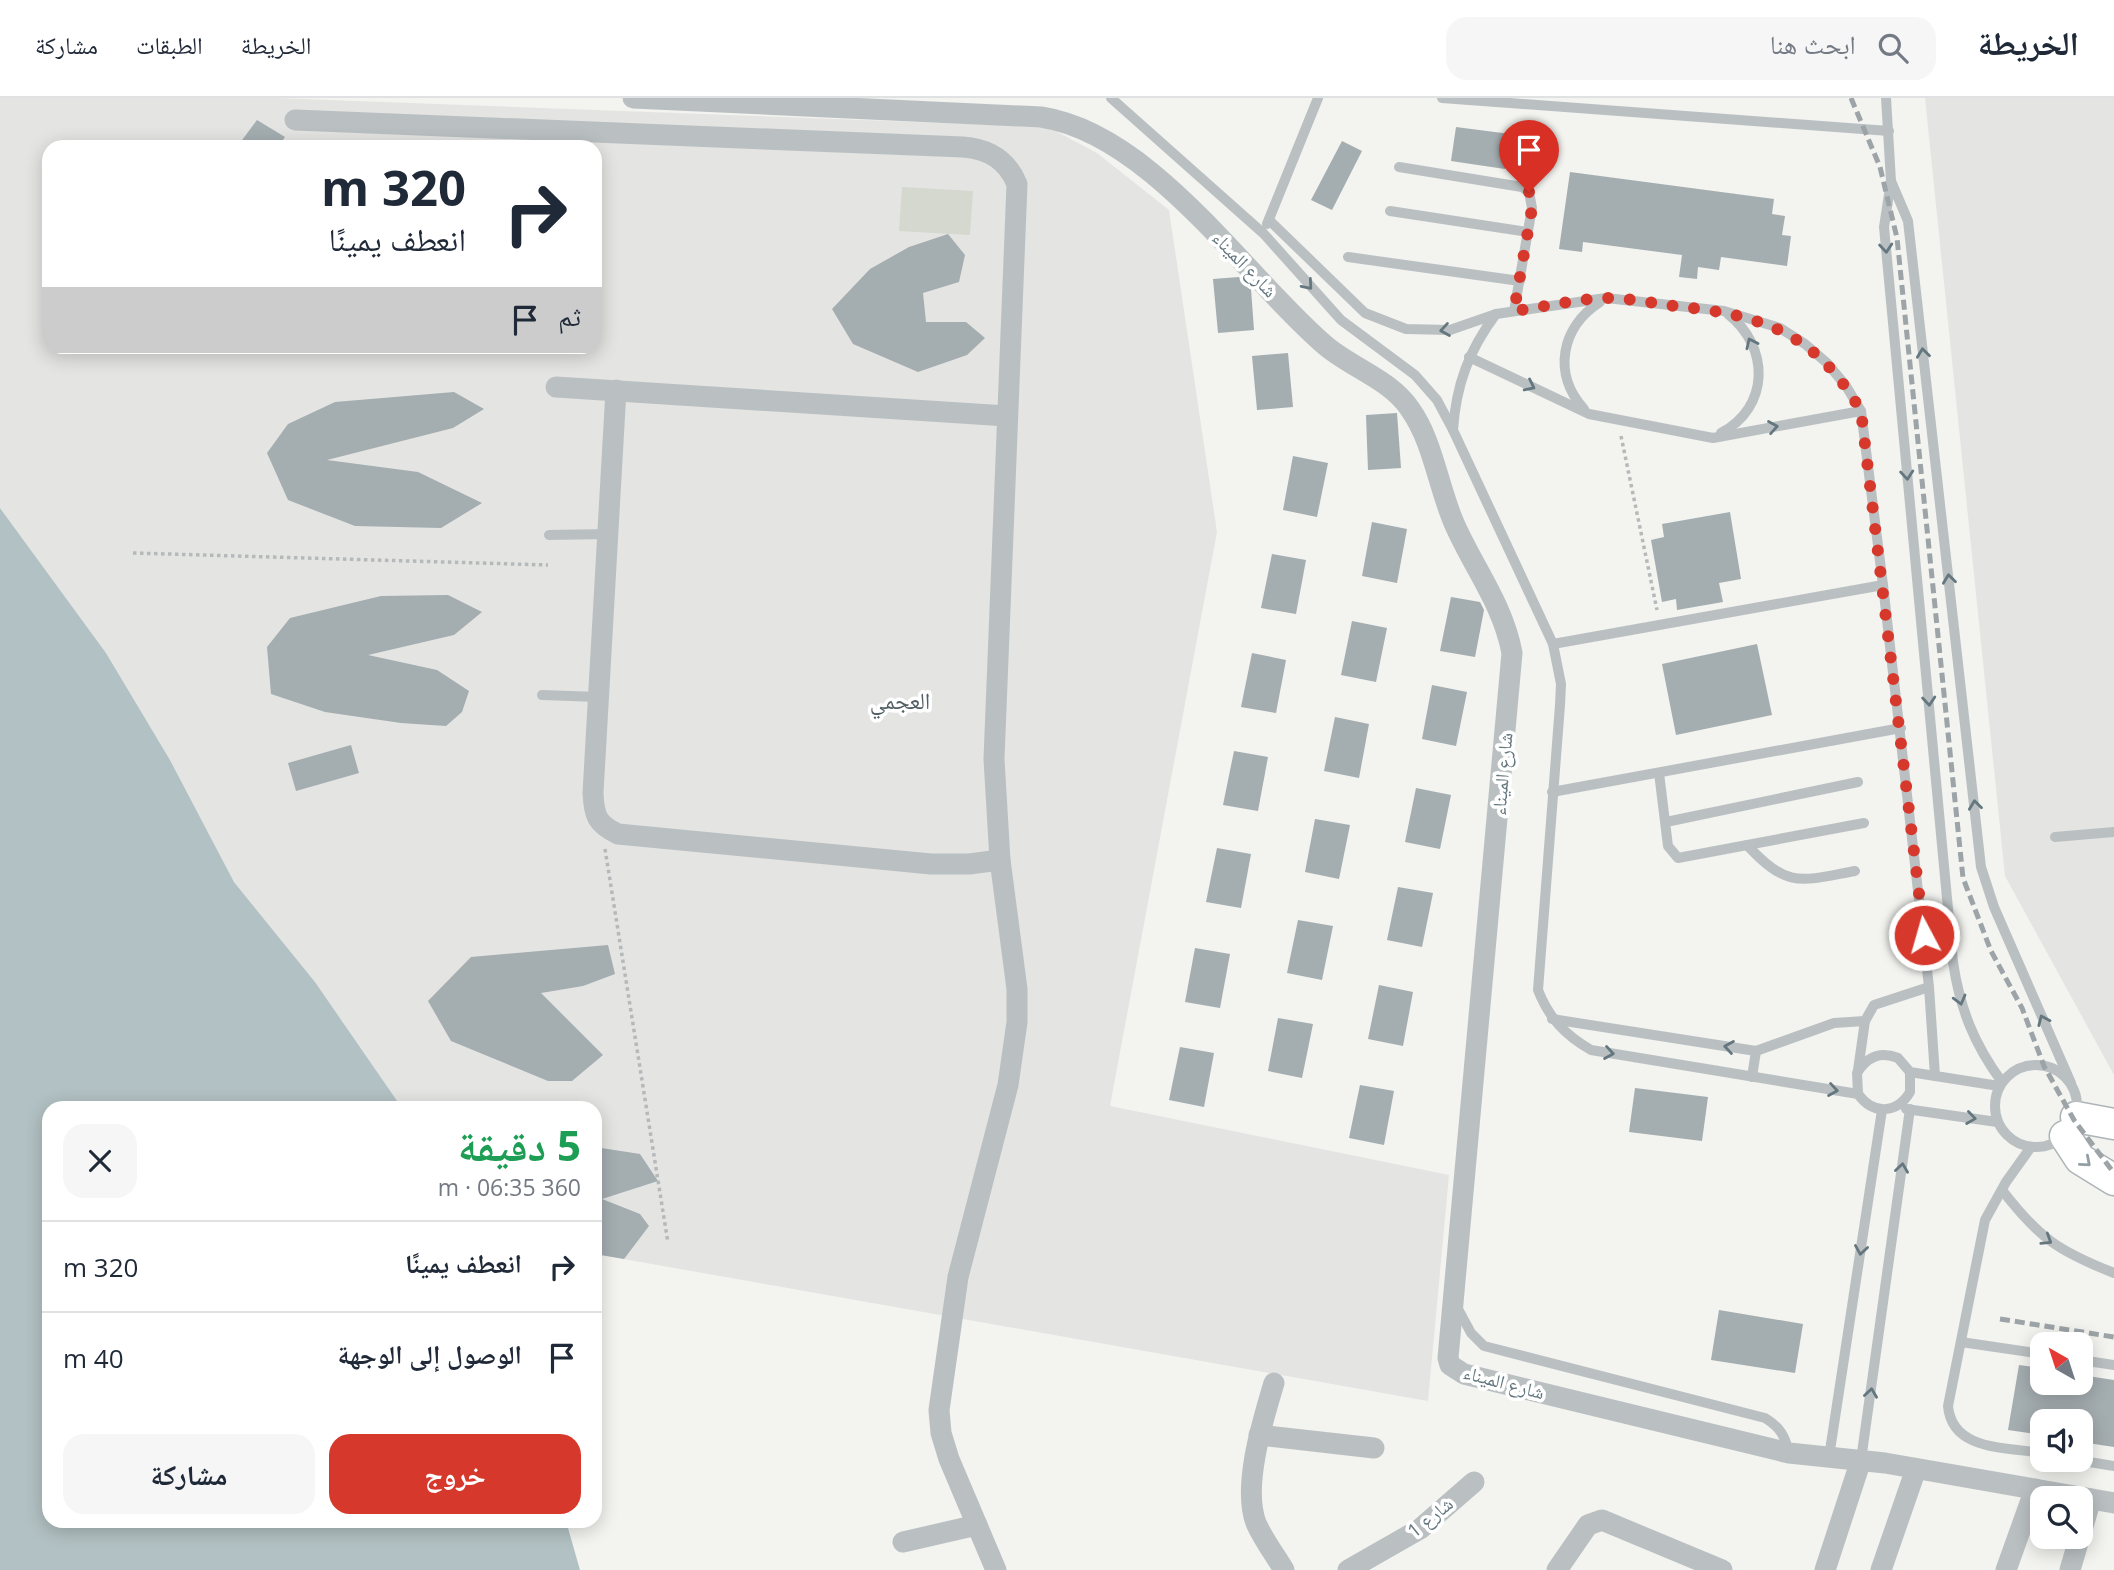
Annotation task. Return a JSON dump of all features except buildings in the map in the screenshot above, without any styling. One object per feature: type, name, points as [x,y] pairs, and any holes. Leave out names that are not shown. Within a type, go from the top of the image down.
[{"type":"street","name":"شارع الميناء","points":[[633,98],[1041,117],[1067,121],[1091,131],[1150,174],[1220,237],[1324,345],[1395,391],[1412,410],[1454,522],[1507,628],[1512,653],[1448,1359],[1455,1370],[1789,1453],[1861,1460],[2030,1488]]},
{"type":"street","points":[[295,120],[981,148],[1010,169],[1017,184],[994,747],[1000,860],[1017,989],[1016,1047],[961,1264],[941,1383],[941,1433],[949,1459],[996,1570]]},
{"type":"street","points":[[556,387],[1007,416]]},
{"type":"street","points":[[616,390],[593,793],[594,812],[601,826],[618,834],[931,864],[969,864],[1000,860]]},
{"type":"street","points":[[2114,1124],[2070,1126],[2080,1159],[2114,1180]]},
{"type":"street","points":[[1274,1383],[1259,1435],[1252,1506],[1256,1521],[1284,1570]]},
{"type":"street","points":[[1259,1435],[1374,1448]]},
{"type":"street","points":[[1825,1570],[1861,1460]]},
{"type":"street","points":[[1881,1570],[1916,1469]]},
{"type":"street","name":"شارع 1","points":[[1348,1570],[1420,1529],[1474,1482]]},
{"type":"street","name":"شارع الميناء","points":[[2093,1499],[2114,1503]]},
{"type":"street","points":[[2006,1570],[2030,1503]]},
{"type":"street","points":[[1557,1570],[1588,1525],[1602,1520],[1722,1570]]},
{"type":"street","points":[[904,1542],[977,1525]]},
{"type":"street","points":[[2070,1570],[2076,1549]]},
{"type":"lane","points":[[1111,98],[1264,234],[1341,320],[1415,375],[1437,400],[1452,430],[1553,644],[1561,684],[1538,990],[1552,1019],[1570,1037],[1591,1050],[1858,1094]]},
{"type":"lane","points":[[1264,234],[1318,98]]},
{"type":"lane","points":[[1442,98],[1889,131]]},
{"type":"lane","points":[[1886,98],[1891,181],[1884,227],[1953,962],[1958,995],[1968,1026],[1982,1056],[2001,1084]]},
{"type":"lane","points":[[1399,167],[1522,187],[1532,200],[1514,311]]},
{"type":"lane","points":[[1891,181],[1908,221],[1981,867],[1994,907],[2071,1083],[2078,1105],[2070,1126],[2043,1147],[2031,1147],[2011,1139],[1997,1122],[1995,1098],[2001,1084],[2011,1072],[2036,1064],[2050,1066],[2071,1083]]},
{"type":"lane","points":[[1390,211],[1528,232]]},
{"type":"lane","points":[[1269,220],[1348,299],[1385,323],[1428,332],[1450,330],[1496,314],[1606,298],[1724,311],[1780,328],[1805,344],[1840,378],[1861,411],[1901,728],[1929,987],[1935,1076]]},
{"type":"lane","points":[[1348,257],[1520,281]]},
{"type":"lane","points":[[1589,414],[1573,397],[1565,375],[1564,352],[1572,329],[1579,320],[1606,298]]},
{"type":"lane","points":[[1713,438],[1733,427],[1749,410],[1758,389],[1760,366],[1754,344],[1742,325],[1724,311]]},
{"type":"lane","points":[[1452,430],[1460,381],[1469,357],[1496,314]]},
{"type":"lane","points":[[1469,357],[1589,414],[1713,438],[1861,411]]},
{"type":"lane","points":[[549,535],[608,534]]},
{"type":"lane","points":[[1553,644],[1883,585]]},
{"type":"lane","points":[[542,695],[599,697]]},
{"type":"lane","points":[[1552,792],[1901,728]]},
{"type":"lane","points":[[1659,772],[1670,852],[1678,858],[1864,823]]},
{"type":"lane","points":[[1666,822],[1858,782]]},
{"type":"lane","points":[[2054,837],[2114,832]]},
{"type":"lane","points":[[1748,845],[1762,861],[1801,881],[1855,871]]},
{"type":"lane","points":[[1929,987],[1882,1000],[1868,1012],[1857,1073],[1858,1094],[1864,1102],[1882,1110],[1896,1107],[1997,1122]]},
{"type":"lane","points":[[1552,1019],[1756,1051],[1834,1023],[1865,1021]]},
{"type":"lane","points":[[1752,1077],[1756,1051]]},
{"type":"lane","points":[[1857,1073],[1870,1058],[1888,1054],[1898,1058],[1910,1072],[2001,1084]]},
{"type":"lane","points":[[1896,1107],[1910,1092],[1910,1072]]},
{"type":"lane","points":[[1861,1460],[1910,1109]]},
{"type":"lane","points":[[1829,1457],[1882,1110]]},
{"type":"lane","points":[[2030,1451],[1970,1441],[1957,1433],[1949,1421],[1948,1406],[1985,1220],[2031,1147]]},
{"type":"lane","points":[[2002,1190],[2037,1234],[2077,1258],[2114,1273]]},
{"type":"lane","points":[[1455,1301],[1466,1326],[1484,1346],[1765,1418],[1777,1426],[1785,1437],[1789,1453]]},
{"type":"lane","points":[[1961,1342],[2030,1352]]},
{"type":"lane","points":[[2093,1362],[2114,1365]]},
{"type":"lane","points":[[2093,1463],[2114,1466]]},
{"type":"path","points":[[1618,420],[1660,625]]},
{"type":"path","points":[[134,553],[548,565]]},
{"type":"path","points":[[601,826],[668,1243]]},
{"type":"shaded area","points":[[0,98],[277,98],[1048,127],[1097,153],[1169,210],[1217,532],[1110,1106],[1449,1175],[1428,1401],[602,1255],[602,1101],[397,1101],[315,982],[234,882],[170,760],[106,653],[0,508]]},
{"type":"shaded area","points":[[1925,98],[2114,98],[2114,1075],[2005,876]]},
{"type":"shaded area","points":[[902,187],[973,191],[970,235],[899,231]]},
{"type":"shaded area","points":[[0,508],[106,653],[170,760],[234,882],[315,982],[397,1101],[42,1101],[42,1528],[568,1528],[580,1570],[0,1570]]},
{"type":"railway","points":[[1851,98],[1880,167],[1897,238],[1963,878],[1991,951],[2022,1008],[2044,1066],[2074,1120],[2114,1173]]},
{"type":"railway","points":[[2000,1319],[2114,1337]]},
{"type":"district","name":"العجمي","points":[[900,701]]},
{"type":"route","points":[[1529,192],[1532,208],[1514,311],[1606,298],[1724,311],[1752,318],[1780,328],[1805,344],[1837,374],[1861,411],[1924,935]]}]
